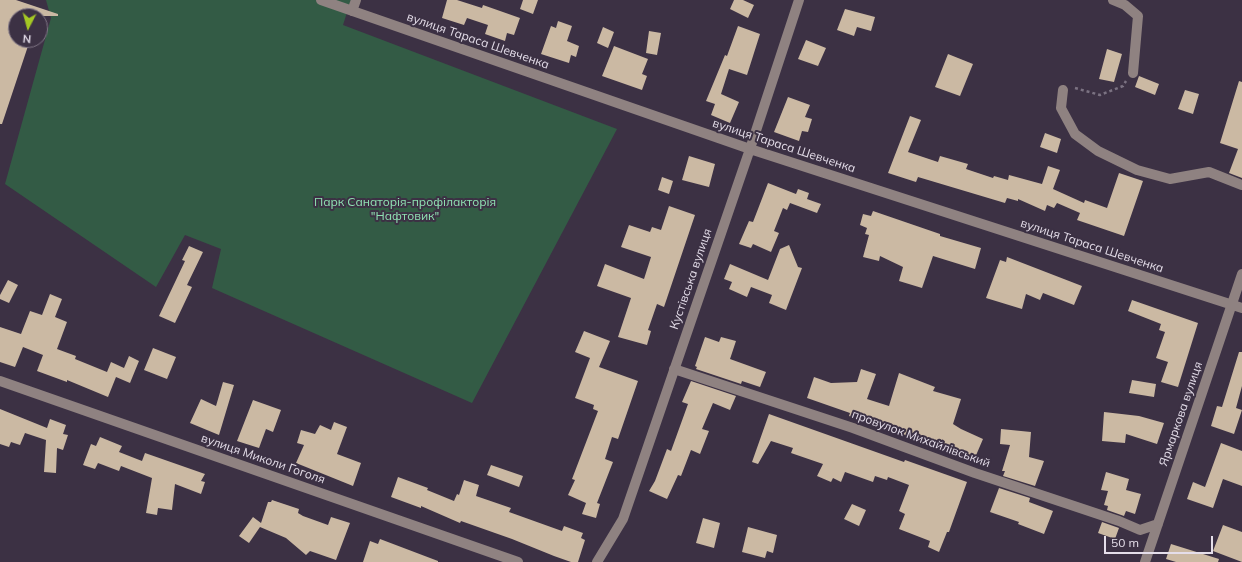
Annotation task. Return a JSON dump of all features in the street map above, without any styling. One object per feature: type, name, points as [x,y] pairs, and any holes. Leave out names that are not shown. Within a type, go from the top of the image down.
[{"type":"street","name":"вулиця Тараса Шевченка","points":[[321,0],[750,149],[1242,308]]},
{"type":"street","points":[[352,11],[356,0]]},
{"type":"street","name":"Кустівська вулиця","points":[[597,562],[623,519],[750,149],[799,0]]},
{"type":"street","points":[[1113,0],[1125,5],[1138,16],[1133,73]]},
{"type":"street","points":[[1063,90],[1061,108],[1075,134],[1098,151],[1137,170],[1170,179],[1209,172],[1242,185]]},
{"type":"street","name":"Ярмаркова вулиця","points":[[1145,562],[1242,274]]},
{"type":"street","name":"провулок Михайлівський","points":[[674,369],[853,428],[975,474],[1119,521],[1140,530],[1158,524]]},
{"type":"street","name":"вулиця Миколи Гоголя","points":[[0,381],[518,562]]},
{"type":"path","points":[[1063,90],[1075,88],[1100,95],[1123,86],[1133,73]]},
{"type":"green space","name":"Парк Санаторія-профілакторія \"Нафтовик\"","points":[[46,0],[351,0],[343,25],[617,129],[472,403],[212,288],[221,249],[185,235],[156,287],[5,184],[43,48],[48,48],[48,29],[51,18]]},
{"type":"building","points":[[0,0],[16,0],[40,8],[8,8],[8,48],[27,48],[2,124],[0,124]]},
{"type":"building","points":[[447,0],[457,0],[482,8],[483,5],[520,18],[514,35],[507,33],[505,41],[485,34],[488,25],[467,18],[464,25],[442,18]]},
{"type":"building","points":[[523,0],[538,0],[533,14],[520,9]]},
{"type":"building","points":[[734,0],[743,0],[754,5],[748,18],[730,9]]},
{"type":"building","points":[[845,9],[875,17],[871,31],[857,27],[854,36],[837,30]]},
{"type":"building","points":[[48,11],[58,14],[58,16],[48,16]]},
{"type":"building","points":[[558,21],[572,26],[567,41],[579,46],[576,57],[571,55],[569,63],[541,54],[551,26],[556,28]]},
{"type":"building","points":[[738,26],[760,34],[747,75],[729,69],[721,94],[739,102],[730,123],[711,115],[715,104],[706,101],[725,55],[727,56]]},
{"type":"building","points":[[603,27],[614,32],[608,48],[597,43]]},
{"type":"building","points":[[649,31],[661,33],[657,55],[646,53]]},
{"type":"building","points":[[806,40],[826,48],[818,66],[798,59]]},
{"type":"building","points":[[614,46],[648,59],[642,74],[647,76],[642,90],[602,76]]},
{"type":"building","points":[[1107,49],[1122,54],[1114,82],[1099,79]]},
{"type":"building","points":[[948,54],[973,64],[960,96],[935,87]]},
{"type":"building","points":[[1139,76],[1159,84],[1155,95],[1135,87]]},
{"type":"building","points":[[1239,81],[1242,82],[1242,178],[1229,173],[1238,149],[1220,143]]},
{"type":"building","points":[[1185,90],[1199,94],[1193,114],[1178,109]]},
{"type":"building","points":[[788,97],[810,105],[805,117],[812,119],[808,132],[802,131],[799,141],[774,132]]},
{"type":"building","points":[[910,116],[921,120],[908,152],[938,162],[940,156],[968,164],[966,169],[993,178],[994,176],[1008,180],[1009,175],[1042,184],[1048,166],[1060,170],[1053,189],[1084,203],[1085,200],[1107,208],[1119,173],[1143,181],[1124,236],[1077,220],[1080,213],[1057,203],[1054,208],[1047,205],[1045,211],[1018,199],[1018,201],[1007,198],[1005,203],[918,177],[916,182],[888,173]]},
{"type":"building","points":[[1045,133],[1061,139],[1057,153],[1040,147]]},
{"type":"building","points":[[689,156],[715,164],[709,187],[682,180]]},
{"type":"building","points":[[662,177],[673,181],[669,194],[658,190]]},
{"type":"building","points":[[768,183],[796,194],[798,189],[809,193],[807,199],[821,204],[817,213],[790,203],[787,210],[783,208],[774,231],[779,233],[771,252],[753,244],[751,248],[739,244],[749,221],[753,222]]},
{"type":"building","points":[[669,206],[695,215],[664,307],[657,304],[648,330],[651,331],[647,345],[618,337],[631,298],[597,286],[605,264],[644,279],[651,257],[621,247],[629,225],[650,232],[652,227],[661,230]]},
{"type":"building","points":[[873,211],[940,234],[940,236],[981,248],[975,269],[933,256],[922,288],[899,281],[903,267],[880,256],[879,261],[863,257],[869,235],[865,234],[867,228],[860,225],[863,214],[871,216]]},
{"type":"building","points":[[789,245],[798,267],[802,268],[786,310],[769,303],[772,295],[751,287],[747,297],[729,289],[732,282],[724,279],[730,264],[768,280],[780,249]]},
{"type":"building","points":[[189,246],[203,252],[187,285],[192,287],[175,323],[159,316],[185,261],[182,260]]},
{"type":"building","points":[[1007,257],[1082,286],[1074,305],[1043,293],[1040,300],[1026,294],[1022,309],[986,298],[1000,260],[1006,262]]},
{"type":"building","points":[[8,280],[18,285],[9,303],[0,299],[0,295]]},
{"type":"building","points":[[50,294],[62,299],[55,317],[67,322],[57,349],[76,356],[75,359],[107,372],[111,362],[124,368],[129,356],[139,361],[130,383],[116,377],[108,397],[67,380],[67,382],[37,371],[43,355],[23,347],[15,367],[0,362],[0,327],[21,334],[30,311],[42,315]]},
{"type":"building","points":[[1132,300],[1198,323],[1178,387],[1161,382],[1168,362],[1156,358],[1165,332],[1159,330],[1161,324],[1128,311]]},
{"type":"building","points":[[584,331],[610,341],[599,367],[638,381],[618,439],[612,437],[605,459],[613,462],[597,503],[600,504],[596,518],[582,514],[586,503],[568,495],[575,480],[572,479],[598,411],[593,409],[594,405],[575,398],[590,358],[575,352]]},
{"type":"building","points":[[705,337],[719,342],[721,337],[736,341],[730,359],[766,372],[760,387],[742,381],[741,384],[696,369],[697,367],[695,366]]},
{"type":"building","points":[[153,348],[176,357],[167,379],[144,370]]},
{"type":"building","points":[[1239,352],[1242,352],[1242,386],[1236,408],[1242,410],[1234,434],[1211,426],[1217,406],[1222,407]]},
{"type":"building","points":[[861,369],[876,374],[867,399],[889,406],[899,373],[935,387],[933,391],[961,399],[953,424],[983,439],[974,460],[945,448],[907,436],[872,421],[871,424],[849,416],[850,413],[807,398],[814,377],[831,383],[857,382]]},
{"type":"building","points":[[1132,380],[1156,384],[1154,397],[1129,393]]},
{"type":"building","points":[[691,381],[736,396],[730,410],[713,403],[702,429],[709,431],[700,454],[691,450],[681,476],[678,475],[667,499],[649,491],[655,481],[667,449],[671,451],[688,404],[682,402]]},
{"type":"building","points":[[223,382],[234,385],[219,435],[190,423],[201,399],[216,406]]},
{"type":"building","points":[[253,400],[281,410],[273,432],[266,429],[259,448],[237,441]]},
{"type":"building","points":[[0,409],[47,428],[50,419],[66,425],[63,434],[68,435],[63,450],[57,448],[56,473],[44,472],[46,440],[25,433],[20,445],[11,442],[9,447],[0,444]]},
{"type":"building","points":[[1104,412],[1139,416],[1164,423],[1157,444],[1126,434],[1125,443],[1102,441]]},
{"type":"building","points":[[769,414],[904,462],[905,460],[967,482],[949,532],[947,532],[939,552],[928,547],[930,541],[899,529],[905,514],[899,511],[909,485],[888,477],[887,480],[875,476],[873,482],[845,472],[841,482],[833,478],[831,482],[817,476],[823,464],[791,453],[793,448],[771,441],[758,464],[752,462]]},
{"type":"building","points":[[334,422],[347,427],[337,454],[361,463],[353,486],[296,463],[304,445],[297,443],[301,430],[315,434],[320,425],[331,430]]},
{"type":"building","points":[[1001,429],[1031,432],[1029,457],[1044,461],[1035,486],[1003,476],[1005,471],[1002,471],[1010,445],[1000,444]]},
{"type":"building","points":[[100,437],[122,446],[119,452],[142,461],[145,453],[205,474],[201,481],[205,482],[201,494],[175,484],[172,510],[158,508],[157,515],[146,513],[152,478],[121,466],[119,471],[98,463],[95,469],[83,465],[91,444],[96,446]]},
{"type":"building","points":[[1221,443],[1242,451],[1242,486],[1223,479],[1213,508],[1187,499],[1193,482],[1205,487]]},
{"type":"building","points":[[491,465],[523,476],[519,487],[487,475]]},
{"type":"building","points":[[1106,472],[1129,479],[1126,490],[1141,494],[1135,514],[1126,511],[1124,516],[1107,510],[1108,506],[1104,505],[1108,491],[1101,490]]},
{"type":"building","points":[[398,477],[428,488],[427,490],[454,501],[457,494],[459,495],[464,480],[479,485],[476,496],[511,508],[509,512],[562,531],[564,526],[583,533],[581,538],[585,540],[578,562],[571,562],[461,521],[460,523],[421,506],[421,508],[391,497]]},
{"type":"building","points":[[999,488],[1030,498],[1029,502],[1053,511],[1044,534],[1018,524],[1019,522],[990,512]]},
{"type":"building","points":[[272,500],[299,509],[298,513],[303,516],[328,525],[331,517],[350,523],[336,560],[310,551],[306,555],[286,538],[260,527],[249,543],[239,536],[253,517],[261,523],[268,502],[271,502]]},
{"type":"building","points":[[852,504],[866,510],[859,526],[844,519]]},
{"type":"building","points":[[703,518],[720,523],[714,548],[696,543]]},
{"type":"building","points":[[1102,522],[1119,528],[1115,539],[1098,533]]},
{"type":"building","points":[[1223,525],[1242,532],[1242,562],[1213,551]]},
{"type":"building","points":[[748,527],[777,535],[773,553],[767,551],[765,558],[742,552]]},
{"type":"building","points":[[380,539],[438,562],[363,562],[370,541],[378,544]]},
{"type":"building","points":[[1171,544],[1219,559],[1218,562],[1176,562],[1166,559]]}]
